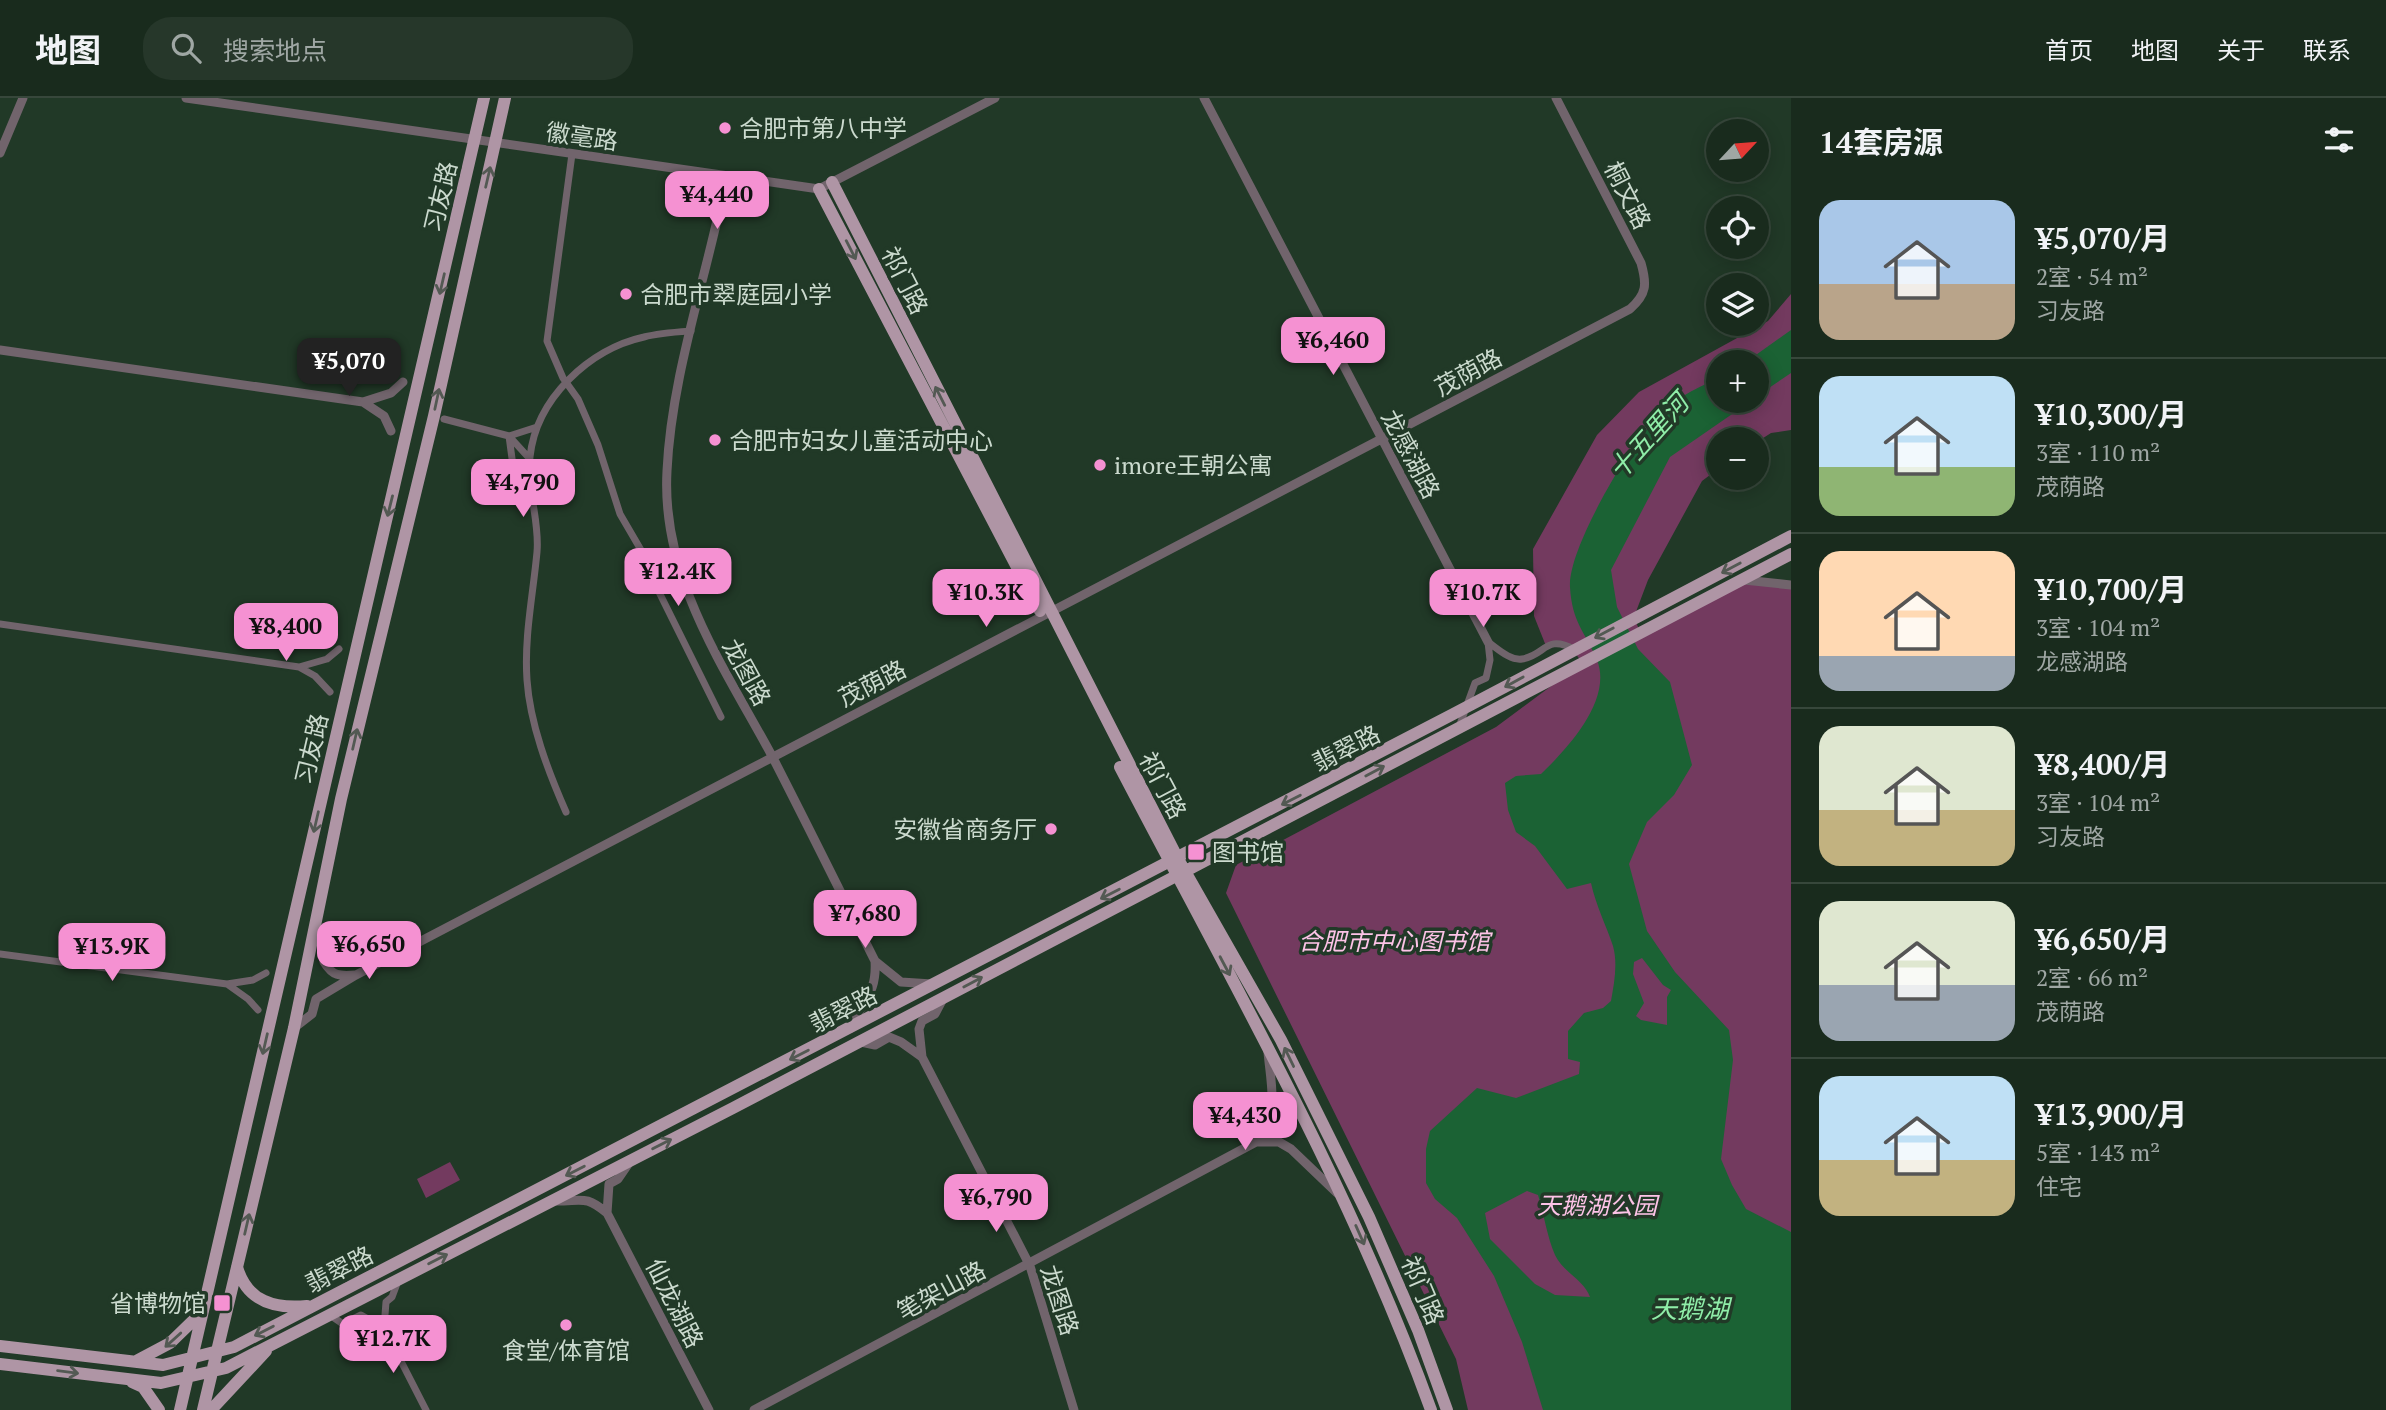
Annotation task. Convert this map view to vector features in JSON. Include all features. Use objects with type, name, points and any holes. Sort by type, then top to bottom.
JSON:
[{"type":"main road","name":"习友路","points":[[180,1410],[195,1357],[484,98]]},
{"type":"main road","name":"习友路","points":[[203,1410],[294,1028],[341,799],[434,416],[505,98]]},
{"type":"main road","name":"祁门路","points":[[832,182],[1046,615]]},
{"type":"main road","name":"祁门路","points":[[819,189],[1046,615],[1268,1047],[1343,1198],[1404,1336],[1431,1410]]},
{"type":"main road","name":"翡翠路","points":[[0,1364],[161,1383],[226,1368],[944,997],[1574,649],[1791,536]]},
{"type":"main road","name":"翡翠路","points":[[0,1346],[163,1365],[234,1347],[937,984],[1459,727],[1791,554]]},
{"type":"main road","name":"祁门路","points":[[1177,867],[1281,1041],[1364,1208],[1418,1330],[1447,1410]]},
{"type":"main road","points":[[237,1267],[246,1287],[262,1303],[282,1308],[315,1305]]},
{"type":"main road","points":[[133,1361],[158,1352],[206,1308]]},
{"type":"main road","points":[[211,1410],[275,1343]]},
{"type":"main road","points":[[122,1378],[143,1387],[159,1410]]},
{"type":"street","points":[[0,153],[23,98]]},
{"type":"street","name":"徽毫路","points":[[186,98],[819,189]]},
{"type":"street","points":[[819,189],[995,98]]},
{"type":"street","name":"龙感湖路","points":[[1204,98],[1488,642]]},
{"type":"street","name":"桐文路","points":[[1556,98],[1641,263],[1647,284],[1641,299],[1630,309]]},
{"type":"street","points":[[572,154],[560,258],[547,319],[547,341],[552,358],[568,382],[598,445],[620,514],[641,550],[650,574],[721,717]]},
{"type":"street","points":[[683,170],[709,194],[718,216],[735,195],[767,180]]},
{"type":"street","name":"龙图路","points":[[718,216],[679,383],[667,473],[670,525],[680,568],[698,623],[772,757],[875,961]]},
{"type":"street","name":"茂荫路","points":[[294,1028],[312,1014],[316,999],[356,975],[1630,309]]},
{"type":"street","points":[[566,812],[550,776],[527,681],[527,638],[537,551],[529,458],[537,426],[548,403],[600,354],[643,337],[691,331]]},
{"type":"street","points":[[0,350],[363,402],[384,416],[391,431]]},
{"type":"street","points":[[363,402],[390,393],[402,382]]},
{"type":"street","points":[[444,419],[509,436],[529,458]]},
{"type":"street","points":[[509,436],[537,426]]},
{"type":"street","points":[[509,436],[513,466],[532,484]]},
{"type":"street","points":[[1742,579],[1791,585]]},
{"type":"street","points":[[0,624],[299,667],[315,677],[330,692]]},
{"type":"street","points":[[1488,642],[1508,656],[1522,659],[1551,644],[1562,643],[1574,649]]},
{"type":"street","points":[[1459,727],[1475,683],[1486,678],[1490,660],[1488,642]]},
{"type":"street","points":[[299,667],[327,659],[339,649]]},
{"type":"street","points":[[317,926],[328,946],[324,962],[331,973],[339,976],[356,975]]},
{"type":"street","points":[[0,954],[227,984],[253,980],[266,973]]},
{"type":"street","points":[[875,961],[901,982],[937,984]]},
{"type":"street","points":[[851,1028],[857,1014],[870,998],[876,979],[875,961]]},
{"type":"street","points":[[227,984],[258,1010]]},
{"type":"street","points":[[922,1057],[919,1030],[922,1021],[935,1014],[944,997]]},
{"type":"street","points":[[859,1041],[874,1045],[890,1037],[922,1057]]},
{"type":"street","points":[[1256,1142],[1270,1124],[1272,1110],[1268,1047]]},
{"type":"street","name":"龙图路","points":[[922,1057],[1030,1266],[1074,1410]]},
{"type":"street","points":[[1256,1142],[1279,1142],[1291,1149],[1343,1198]]},
{"type":"street","name":"笔架山路","points":[[754,1410],[1030,1266],[1256,1142]]},
{"type":"street","points":[[607,1213],[606,1195],[610,1184],[618,1179],[631,1160]]},
{"type":"street","points":[[551,1201],[574,1201],[582,1197],[592,1200],[607,1213]]},
{"type":"street","name":"仙龙湖路","points":[[607,1213],[709,1410]]},
{"type":"street","points":[[399,1279],[392,1297],[386,1302],[384,1328],[426,1410]]},
{"type":"street","points":[[329,1315],[343,1324],[361,1315],[384,1328]]},
{"type":"green space","name":"天鹅湖公园","points":[[1791,294],[1791,430],[1769,434],[1769,427],[1706,427],[1706,478],[1648,580],[1634,617],[1640,632],[1742,580],[1791,585],[1791,1410],[1468,1410],[1456,1359],[1226,893],[1236,865],[1496,727],[1582,663],[1567,647],[1546,646],[1534,616],[1533,549],[1597,435],[1639,392],[1706,355],[1706,413],[1769,413],[1769,350],[1715,350],[1741,336],[1769,336],[1769,320]]},
{"type":"green space","points":[[450,1162],[460,1180],[426,1198],[417,1179]]},
{"type":"water","points":[[1791,330],[1791,373],[1769,388],[1769,350],[1763,350]]},
{"type":"water","name":"天鹅湖","points":[[1706,384],[1706,413],[1734,413],[1713,427],[1706,427],[1706,432],[1670,457],[1611,570],[1617,607],[1638,649],[1670,682],[1692,765],[1674,795],[1647,822],[1629,864],[1647,931],[1675,972],[1729,1030],[1733,1060],[1721,1159],[1732,1185],[1746,1209],[1791,1232],[1791,1410],[1543,1410],[1522,1342],[1494,1276],[1457,1218],[1435,1199],[1426,1183],[1426,1149],[1430,1131],[1477,1088],[1516,1098],[1579,1074],[1580,1062],[1568,1059],[1568,1031],[1584,1013],[1603,1008],[1611,1001],[1615,974],[1614,953],[1591,883],[1567,889],[1535,846],[1516,832],[1508,810],[1505,783],[1516,776],[1541,774],[1585,723],[1593,707],[1599,691],[1597,660],[1576,618],[1571,599],[1570,587],[1577,553],[1596,510],[1639,439],[1662,414],[1691,391]],"holes":[[[1642,958],[1663,985],[1671,990],[1667,997],[1667,1025],[1641,1020],[1636,1016],[1644,1003],[1633,974],[1634,962]],[[1527,1191],[1538,1195],[1555,1255],[1590,1297],[1555,1295],[1535,1284],[1490,1239],[1485,1213]]]},
{"type":"place","name":"合肥市第八中学","points":[[725,128]]},
{"type":"place","name":"合肥市翠庭园小学","points":[[626,294]]},
{"type":"place","name":"合肥市妇女儿童活动中心","points":[[715,440]]},
{"type":"place","name":"imore王朝公寓","points":[[1100,465]]},
{"type":"place","name":"安徽省商务厅","points":[[1051,829]]},
{"type":"place","name":"图书馆","points":[[1196,852]]},
{"type":"place","name":"省博物馆","points":[[222,1303]]},
{"type":"place","name":"食堂/体育馆","points":[[566,1325]]},
{"type":"water label","name":"十五里河","points":[[1648,436]]},
{"type":"park label","name":"合肥市中心图书馆","points":[[1394,941]]}]
